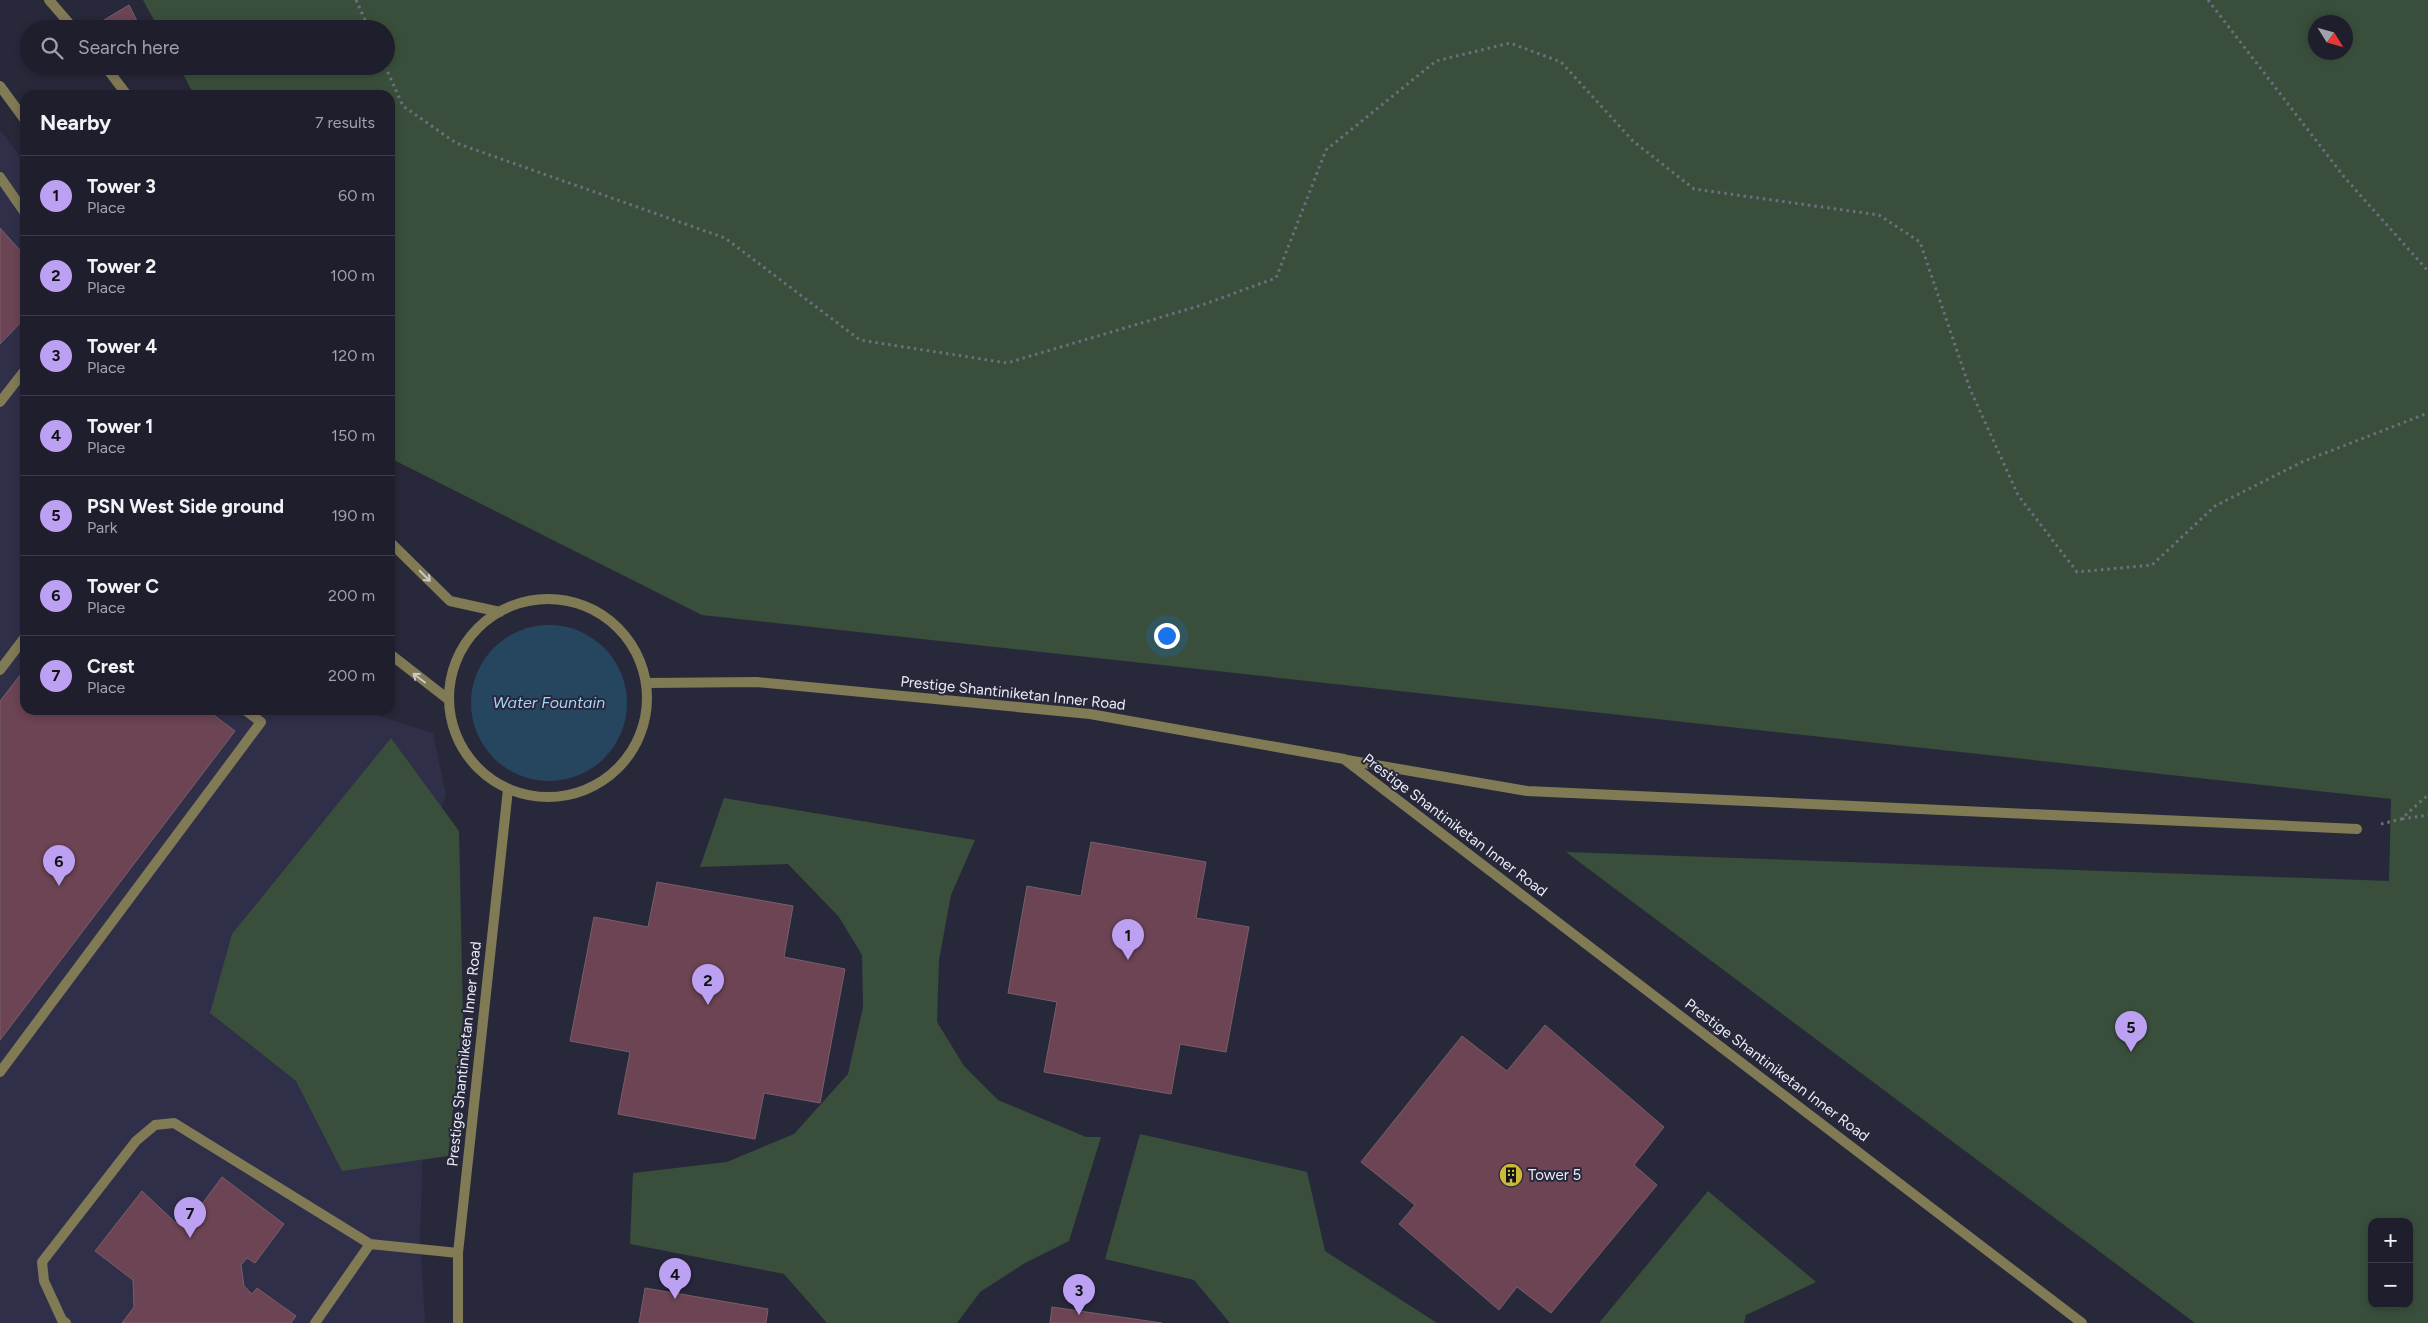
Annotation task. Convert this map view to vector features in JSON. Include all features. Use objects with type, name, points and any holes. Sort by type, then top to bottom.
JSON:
[{"type":"street","points":[[49,0],[66,20]]},
{"type":"street","points":[[112,75],[123,90]]},
{"type":"street","points":[[0,86],[20,113]]},
{"type":"street","points":[[0,177],[20,206]]},
{"type":"street","points":[[0,402],[20,376]]},
{"type":"street","points":[[395,547],[450,601],[500,612]]},
{"type":"street","points":[[552,599],[580,604],[604,616],[625,634],[639,657],[647,684],[647,714],[640,736],[619,768],[596,786],[567,797],[537,798],[508,789],[484,774],[465,754],[453,728],[449,700],[452,674],[462,649],[478,628],[500,612],[525,602],[552,599]]},
{"type":"street","points":[[0,670],[20,644]]},
{"type":"street","points":[[395,658],[449,700]]},
{"type":"street","name":"Prestige Shantiniketan Inner Road","points":[[647,684],[757,682],[1090,714],[1344,760],[2082,1323]]},
{"type":"street","points":[[0,1072],[261,722],[252,715]]},
{"type":"street","points":[[1344,760],[1527,791],[2357,829]]},
{"type":"street","name":"Prestige Shantiniketan Inner Road","points":[[458,1323],[458,1253],[508,789]]},
{"type":"street","points":[[66,1323],[62,1320],[44,1282],[42,1262],[136,1141],[156,1125],[174,1124],[370,1244],[458,1253]]},
{"type":"street","points":[[315,1323],[370,1244]]},
{"type":"path","points":[[356,0],[365,20]]},
{"type":"path","points":[[2208,0],[2345,178],[2428,270]]},
{"type":"path","points":[[389,75],[403,106],[456,143],[725,238],[860,340],[1008,363],[1202,306],[1276,278],[1326,150],[1436,61],[1510,43],[1561,62],[1633,141],[1694,189],[1879,215],[1920,242],[1970,389],[2018,495],[2077,572],[2152,565],[2215,506],[2302,462],[2428,413]]},
{"type":"path","points":[[2401,819],[2428,795]]},
{"type":"path","points":[[2357,829],[2428,815]]},
{"type":"shaded area","points":[[0,130],[20,156],[20,715],[376,715],[433,733],[446,795],[433,830],[420,1236],[425,1323],[0,1323]]},
{"type":"green space","points":[[143,0],[2428,0],[2428,1323],[2195,1323],[1566,852],[2389,881],[2391,799],[702,615],[395,461],[395,90],[191,90],[184,75],[395,75],[395,20],[154,20]]},
{"type":"green space","points":[[391,738],[459,831],[463,1018],[448,1156],[342,1171],[296,1081],[210,1013],[232,934]]},
{"type":"green space","points":[[724,798],[975,840],[951,895],[939,960],[937,1022],[964,1066],[998,1100],[1086,1137],[1101,1137],[1069,1241],[1025,1263],[980,1292],[957,1323],[827,1323],[784,1274],[630,1244],[633,1173],[727,1162],[794,1134],[848,1074],[863,1007],[862,955],[839,917],[788,864],[700,867]]},
{"type":"green space","points":[[1140,1134],[1307,1172],[1325,1251],[1437,1323],[1230,1323],[1194,1280],[1105,1259]]},
{"type":"green space","points":[[1708,1191],[1816,1282],[1746,1315],[1744,1323],[1599,1323]]},
{"type":"water","name":"Water Fountain","points":[[549,625],[579,631],[592,638],[604,648],[614,660],[621,673],[627,703],[621,733],[614,746],[604,758],[592,768],[579,775],[549,781],[519,775],[506,768],[494,758],[484,746],[477,733],[471,703],[477,673],[484,660],[494,648],[506,638],[519,631]]},
{"type":"building","points":[[129,5],[136,20],[104,20]]},
{"type":"building","points":[[0,228],[20,250],[20,323],[0,344]]},
{"type":"building","points":[[20,675],[20,715],[214,715],[235,731],[0,1040],[0,701]]},
{"type":"building","points":[[1091,842],[1206,862],[1196,918],[1249,927],[1226,1052],[1180,1044],[1171,1094],[1044,1072],[1057,1002],[1008,993],[1027,886],[1081,896]]},
{"type":"building","points":[[657,882],[793,906],[784,957],[845,969],[820,1103],[764,1093],[755,1139],[618,1114],[630,1052],[570,1041],[594,917],[648,927]]},
{"type":"building","name":"Tower 5","points":[[1545,1025],[1664,1127],[1634,1165],[1657,1185],[1551,1313],[1517,1287],[1499,1310],[1399,1224],[1415,1205],[1361,1162],[1462,1036],[1507,1071]]},
{"type":"building","points":[[222,1177],[284,1224],[255,1263],[247,1258],[241,1265],[244,1286],[252,1294],[257,1288],[296,1316],[291,1323],[122,1323],[134,1307],[133,1280],[95,1251],[142,1191],[176,1223],[192,1222],[194,1215]]},
{"type":"building","points":[[645,1288],[768,1309],[766,1323],[639,1323]]},
{"type":"building","points":[[1052,1307],[1162,1323],[1050,1323]]},
{"type":"place","name":"Tower C","points":[[59,886]]},
{"type":"place","name":"Tower 3","points":[[1128,960]]},
{"type":"place","name":"Tower 2","points":[[708,1005]]},
{"type":"place","name":"PSN West Side ground","points":[[2131,1052]]},
{"type":"place","name":"Tower 5","points":[[1511,1175]]},
{"type":"place","name":"Crest","points":[[190,1238]]},
{"type":"place","name":"Tower 1","points":[[675,1299]]},
{"type":"place","name":"Tower 4","points":[[1079,1315]]}]
